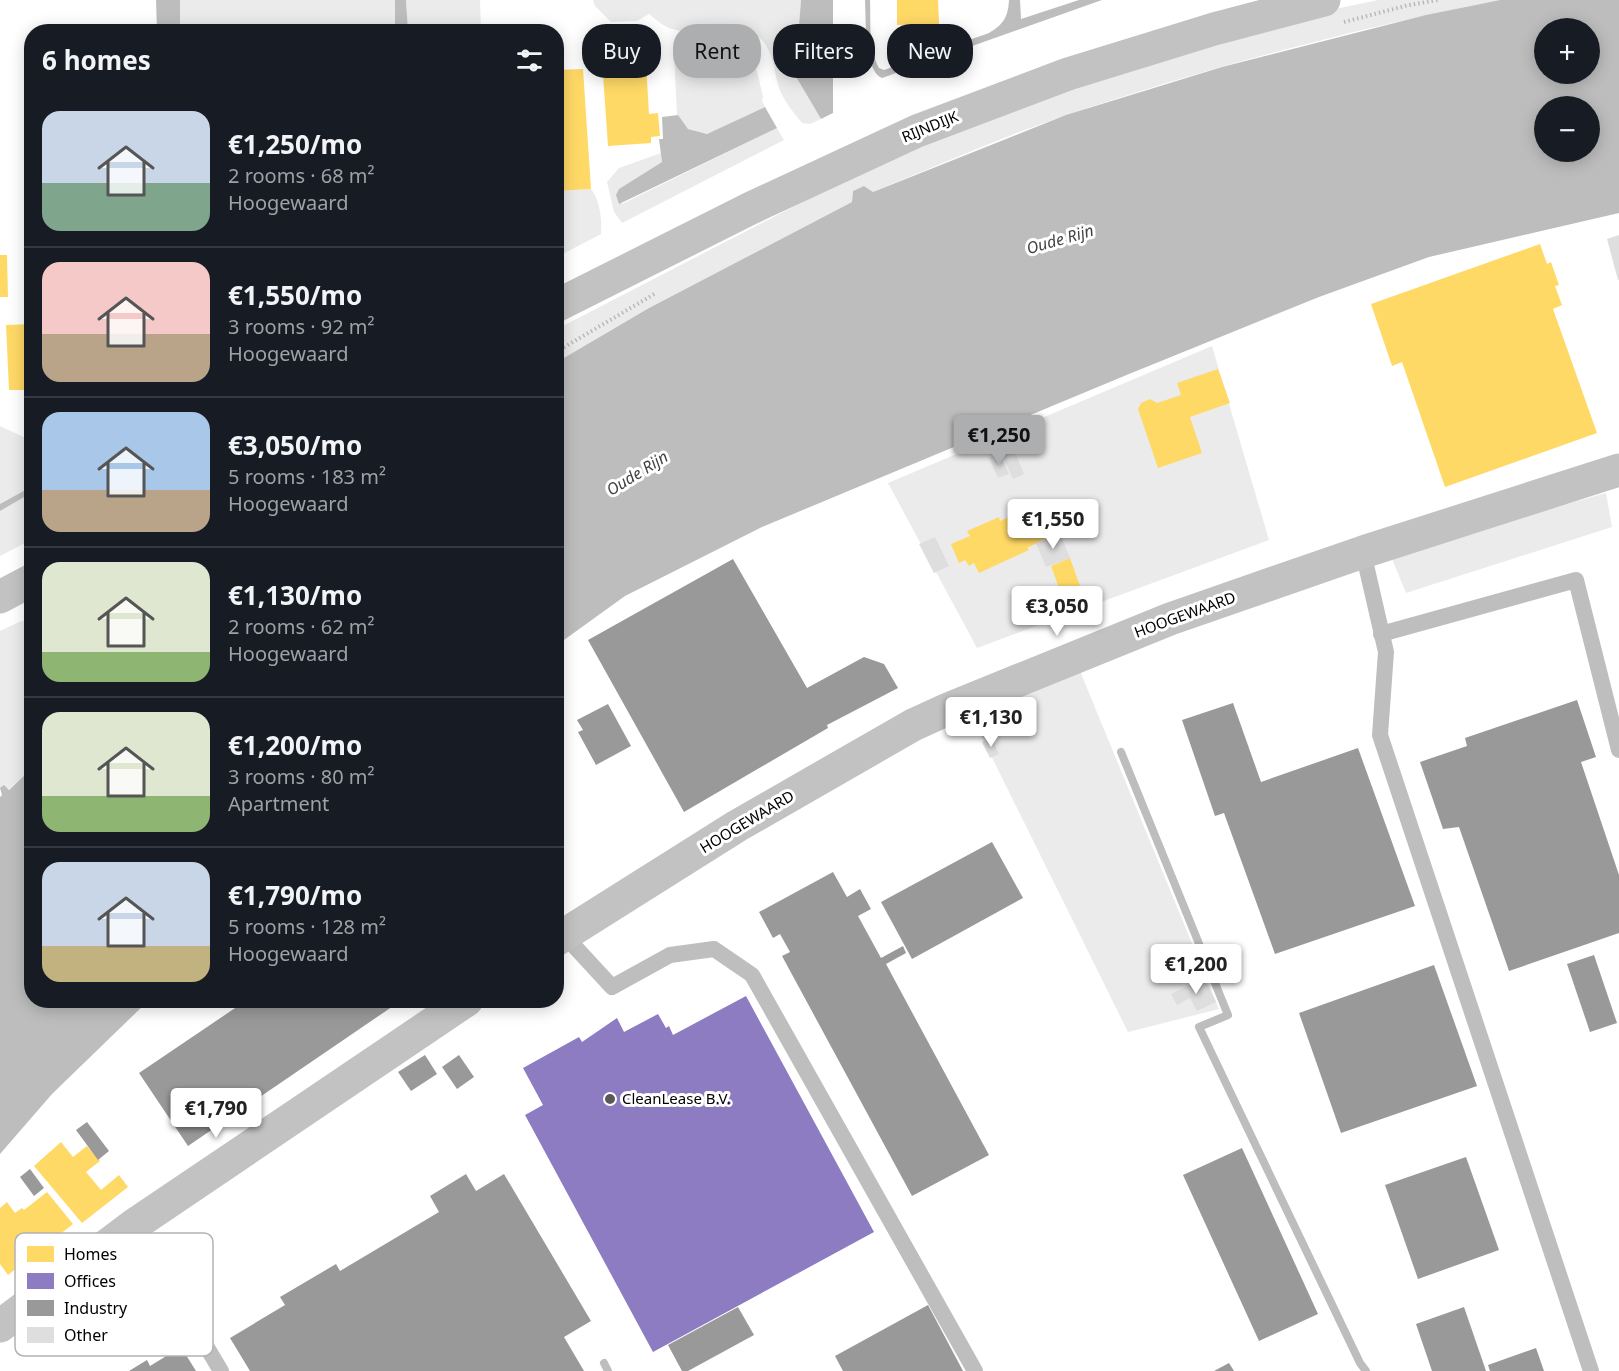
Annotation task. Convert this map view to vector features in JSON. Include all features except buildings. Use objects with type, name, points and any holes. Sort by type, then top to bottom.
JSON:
[{"type":"street","name":"RIJNDIJK","points":[[564,302],[751,208],[917,131],[1068,74],[1214,29],[1332,12]]},
{"type":"street","name":"HOOGEWAARD","points":[[564,934],[737,826],[913,725],[1170,620],[1363,552],[1587,478],[1619,470]]},
{"type":"street","points":[[0,597],[24,584]]},
{"type":"street","points":[[123,1233],[454,1008]]},
{"type":"street","points":[[0,1326],[15,1315]]},
{"type":"lane","points":[[1363,552],[1386,652],[1380,735],[1591,1371]]},
{"type":"lane","points":[[1381,634],[1576,580],[1619,750]]},
{"type":"lane","points":[[564,941],[612,987],[670,955],[714,949],[753,975],[975,1371]]},
{"type":"lane","points":[[134,1225],[139,1233]]},
{"type":"lane","points":[[212,1356],[221,1371]]},
{"type":"path","points":[[1332,12],[1438,0]]},
{"type":"path","points":[[564,347],[658,292]]},
{"type":"shaded area","points":[[180,0],[395,0],[395,24],[180,24]]},
{"type":"shaded area","points":[[406,0],[480,0],[481,24],[408,24]]},
{"type":"shaded area","points":[[593,0],[801,0],[799,24],[773,24],[773,63],[766,45],[761,39],[761,24],[673,24],[673,29],[649,14],[637,21],[611,22],[595,6]]},
{"type":"shaded area","points":[[1378,0],[1500,0],[1336,36],[1227,65],[1120,97],[1042,124],[873,192],[864,186],[853,191],[852,202],[649,308],[564,358],[564,325],[816,195],[946,136],[1094,81],[1316,13]]},
{"type":"shaded area","points":[[675,78],[759,78],[765,107],[707,134],[688,129],[677,115]]},
{"type":"shaded area","points":[[777,78],[797,78],[821,119],[810,124],[802,123],[786,102]]},
{"type":"shaded area","points":[[777,128],[784,140],[622,223],[614,212],[607,182],[619,168],[661,153],[662,162],[619,189],[622,204]]},
{"type":"shaded area","points":[[591,189],[600,210],[601,234],[564,253],[564,191]]},
{"type":"shaded area","points":[[1212,346],[1269,540],[977,648],[888,483]]},
{"type":"shaded area","points":[[0,426],[24,437],[24,544],[0,556]]},
{"type":"shaded area","points":[[1606,493],[1612,527],[1406,593],[1390,554]]},
{"type":"shaded area","points":[[24,621],[24,775],[8,790],[0,788],[0,631]]},
{"type":"shaded area","points":[[1080,671],[1219,1009],[1128,1032],[969,711]]},
{"type":"water","points":[[156,0],[180,0],[180,24],[157,24]]},
{"type":"water","points":[[395,0],[406,0],[408,24],[395,24]]},
{"type":"water","points":[[801,0],[833,0],[833,24],[799,24]]},
{"type":"water","points":[[865,0],[870,0],[871,24],[866,24]]},
{"type":"water","points":[[1009,0],[1020,0],[1021,19],[1079,0],[1102,0],[973,46],[973,39],[989,33],[1004,20]]},
{"type":"water","name":"Oude Rijn","points":[[1500,0],[1619,0],[1619,213],[1429,257],[1319,297],[762,527],[625,596],[564,640],[564,358],[649,308],[852,202],[853,191],[864,186],[873,192],[1066,115],[1222,67],[1426,15]]},
{"type":"water","points":[[875,60],[879,68],[887,69],[887,76],[882,78],[876,73]]},
{"type":"water","points":[[797,78],[833,78],[833,113],[821,119]]},
{"type":"water","points":[[765,107],[777,128],[619,204],[616,195],[619,189],[662,162],[659,139],[663,139],[662,117],[678,115],[688,129],[707,134]]},
{"type":"water","points":[[24,491],[24,497],[0,511],[0,504]]},
{"type":"water","points":[[24,776],[24,1008],[141,1008],[52,1094],[0,1154],[0,797],[2,795],[0,788],[4,785],[9,790]]},
{"type":"waterway","points":[[1121,752],[1228,1015],[1199,1027],[1360,1363],[1366,1371]]},
{"type":"waterway","points":[[604,1363],[608,1371]]},
{"type":"place","name":"CleanLease B.V.","points":[[610,1099]]}]
